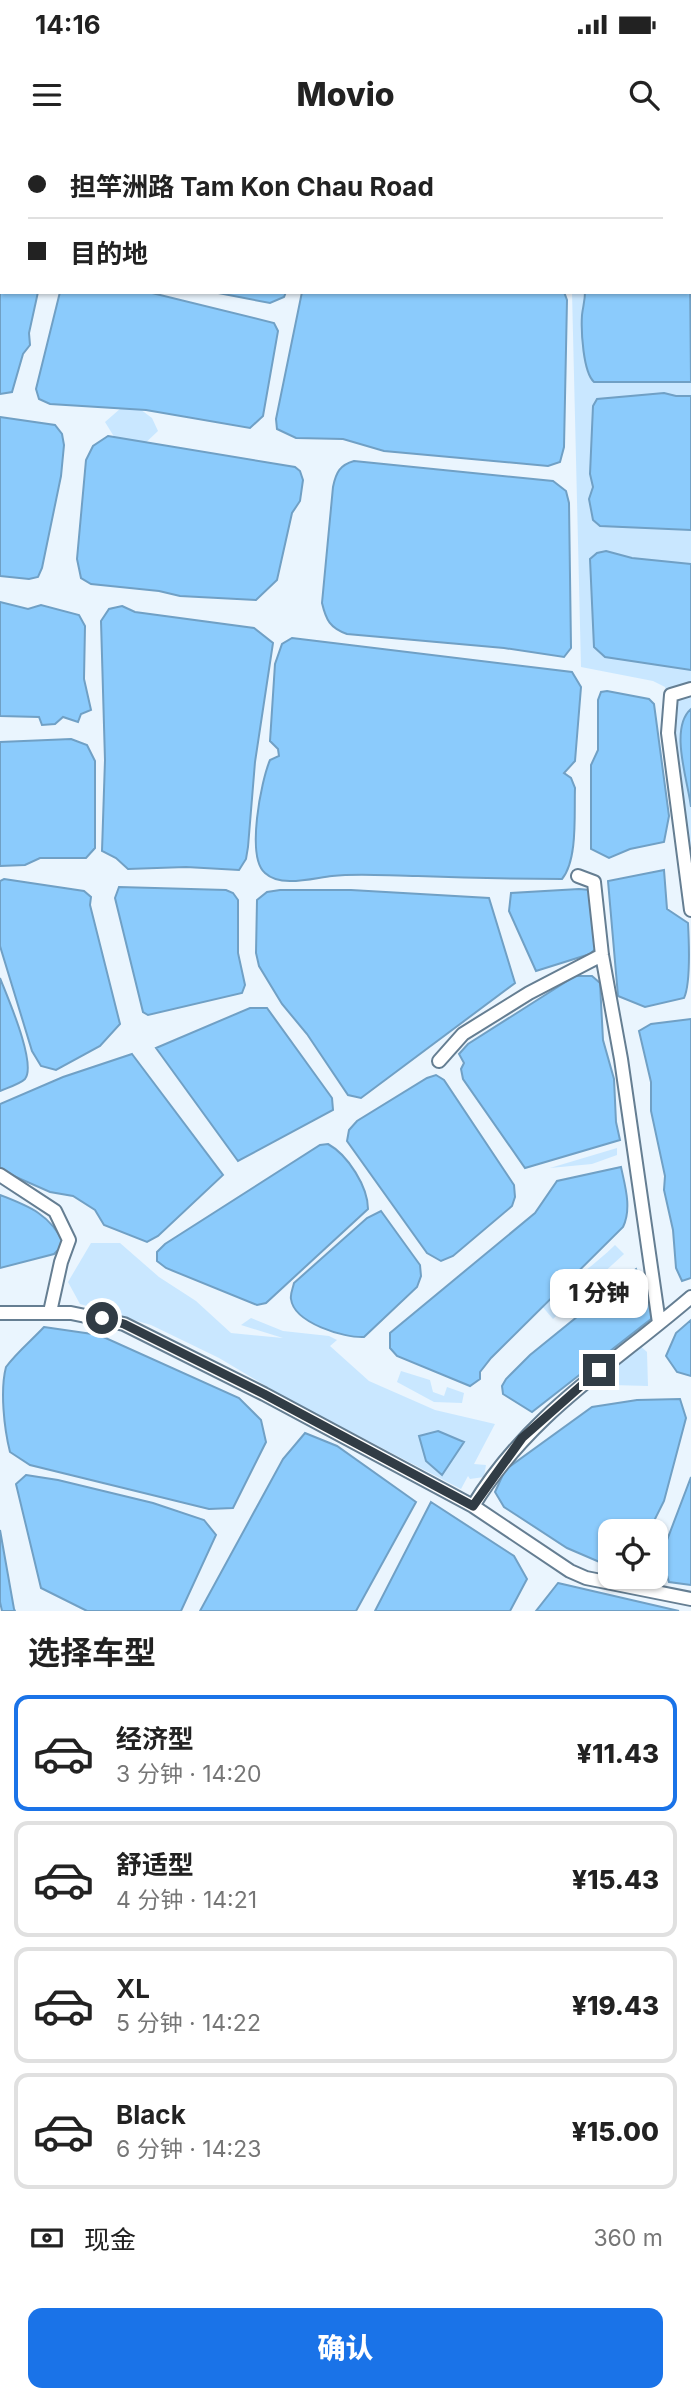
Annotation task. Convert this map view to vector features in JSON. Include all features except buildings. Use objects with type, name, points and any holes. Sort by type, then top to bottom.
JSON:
[{"type":"street","points":[[691,689],[671,695],[668,733],[691,910]]},
{"type":"street","points":[[578,876],[594,882],[602,955],[619,1047],[659,1323]]},
{"type":"street","points":[[439,1061],[463,1034],[529,993],[602,955]]},
{"type":"street","points":[[0,1175],[55,1211],[69,1240],[61,1262],[50,1312]]},
{"type":"street","points":[[473,1506],[522,1438],[579,1386],[691,1297]]},
{"type":"street","points":[[0,1313],[71,1313],[124,1324],[276,1400],[473,1506],[570,1571],[586,1578],[691,1599]]},
{"type":"shaded area","points":[[572,294],[691,294],[691,867],[665,687],[653,681],[581,667]]},
{"type":"shaded area","points":[[129,401],[152,418],[158,431],[141,447],[121,448],[105,422]]},
{"type":"shaded area","points":[[617,1148],[617,1155],[592,1164],[550,1168]]},
{"type":"shaded area","points":[[91,1243],[120,1243],[159,1277],[196,1301],[231,1333],[283,1338],[241,1325],[251,1318],[283,1331],[329,1336],[337,1340],[330,1346],[369,1381],[435,1410],[495,1424],[474,1464],[486,1465],[484,1477],[470,1479],[468,1476],[461,1489],[305,1408],[301,1410],[288,1403],[288,1399],[219,1358],[151,1325],[80,1304],[68,1282]]},
{"type":"shaded area","points":[[615,1245],[624,1254],[553,1319],[541,1305]]},
{"type":"shaded area","points":[[638,1344],[647,1352],[648,1386],[612,1385],[597,1379]]},
{"type":"shaded area","points":[[401,1371],[430,1380],[433,1392],[444,1396],[447,1387],[464,1393],[462,1403],[434,1402],[397,1382]]},
{"type":"water","points":[[0,294],[38,294],[29,333],[30,345],[23,354],[12,392],[0,394]]},
{"type":"water","points":[[60,294],[156,294],[274,323],[278,331],[263,416],[250,428],[146,410],[50,404],[39,399],[36,389]]},
{"type":"water","points":[[223,294],[285,294],[270,303]]},
{"type":"water","points":[[302,294],[565,294],[567,300],[564,447],[560,462],[548,466],[384,451],[343,439],[296,438],[277,429],[276,419]]},
{"type":"water","points":[[585,294],[690,294],[691,382],[594,382],[585,361],[582,315]]},
{"type":"water","points":[[664,393],[691,396],[691,530],[600,526],[593,520],[589,499],[593,487],[590,474],[593,406],[597,399]]},
{"type":"water","points":[[0,417],[55,425],[62,434],[64,445],[61,476],[42,568],[38,577],[29,579],[0,576]]},
{"type":"water","points":[[108,436],[295,467],[300,471],[303,480],[300,501],[292,513],[277,580],[256,600],[180,596],[159,591],[91,584],[81,578],[77,559],[86,460],[93,446]]},
{"type":"water","points":[[354,461],[553,481],[566,491],[569,503],[571,648],[564,657],[504,648],[347,634],[333,626],[327,619],[322,603],[333,487],[339,470]]},
{"type":"water","points":[[606,551],[632,558],[691,564],[691,670],[605,657],[594,647],[590,559],[597,553]]},
{"type":"water","points":[[0,602],[28,609],[41,605],[79,615],[85,626],[84,679],[91,710],[81,714],[78,722],[63,717],[55,724],[42,725],[39,717],[0,716]]},
{"type":"water","points":[[122,606],[135,612],[254,628],[273,643],[255,762],[248,847],[246,859],[239,870],[186,867],[128,869],[116,858],[102,851],[105,760],[101,621],[109,609]]},
{"type":"water","points":[[292,638],[572,672],[581,687],[575,761],[564,773],[571,778],[575,788],[574,836],[571,860],[562,879],[354,875],[288,881],[272,878],[265,873],[256,852],[257,818],[270,760],[279,756],[278,749],[270,741],[275,664],[282,644]]},
{"type":"water","points":[[601,692],[649,699],[654,704],[669,816],[664,842],[630,849],[609,858],[591,849],[591,765],[598,750],[598,700]]},
{"type":"water","points":[[691,709],[691,807],[682,755],[681,729]]},
{"type":"water","points":[[71,739],[87,745],[95,761],[95,848],[86,858],[40,858],[25,865],[0,866],[0,742]]},
{"type":"water","points":[[664,870],[667,909],[688,923],[688,983],[684,998],[645,1007],[618,996],[608,881]]},
{"type":"water","points":[[4,879],[84,891],[91,897],[90,905],[120,1024],[100,1046],[56,1070],[41,1066],[32,1051],[0,946],[0,881]]},
{"type":"water","points":[[119,887],[226,890],[233,893],[238,900],[238,953],[245,985],[242,993],[148,1015],[143,1012],[115,898]]},
{"type":"water","points":[[351,890],[489,898],[515,983],[361,1098],[348,1095],[307,1034],[282,1004],[259,966],[256,953],[257,900],[267,892]]},
{"type":"water","points":[[590,890],[601,944],[590,954],[536,971],[509,911],[511,893]]},
{"type":"water","points":[[575,976],[592,976],[600,983],[603,1040],[614,1079],[616,1122],[620,1140],[525,1168],[463,1079],[461,1069],[464,1063],[459,1054],[468,1044]]},
{"type":"water","points":[[0,978],[20,1030],[28,1071],[23,1081],[0,1091]]},
{"type":"water","points":[[250,1008],[267,1008],[332,1098],[333,1110],[238,1161],[156,1048]]},
{"type":"water","points":[[691,1019],[691,1278],[682,1281],[676,1268],[673,1230],[664,1190],[665,1176],[651,1111],[651,1082],[639,1031],[651,1024]]},
{"type":"water","points":[[132,1054],[223,1175],[158,1236],[147,1242],[104,1225],[95,1210],[73,1196],[50,1192],[0,1170],[0,1104],[63,1077]]},
{"type":"water","points":[[436,1075],[444,1080],[514,1185],[515,1197],[512,1206],[453,1256],[441,1261],[427,1253],[347,1141],[349,1130],[357,1121]]},
{"type":"water","points":[[328,1144],[343,1156],[356,1172],[365,1191],[368,1209],[266,1303],[257,1305],[166,1268],[157,1261],[157,1252],[165,1244],[320,1145]]},
{"type":"water","points":[[621,1167],[627,1205],[623,1227],[491,1358],[480,1372],[480,1379],[470,1386],[397,1356],[390,1348],[390,1333],[535,1213],[557,1181]]},
{"type":"water","points":[[0,1195],[20,1203],[46,1219],[64,1244],[54,1254],[0,1268]]},
{"type":"water","points":[[381,1211],[420,1265],[421,1276],[417,1287],[364,1337],[333,1332],[310,1322],[294,1308],[291,1297],[294,1283],[367,1218]]},
{"type":"water","points":[[636,1269],[653,1310],[651,1319],[532,1412],[503,1394],[502,1386],[506,1379],[530,1355]]},
{"type":"water","points":[[691,1320],[691,1376],[677,1372],[666,1356],[676,1333]]},
{"type":"water","points":[[44,1327],[99,1335],[239,1398],[261,1420],[266,1442],[233,1508],[209,1509],[30,1465],[10,1452],[4,1409],[6,1367]]},
{"type":"water","points":[[680,1399],[686,1418],[664,1501],[655,1519],[598,1519],[598,1561],[567,1548],[504,1507],[495,1492],[505,1470],[592,1407],[637,1400]]},
{"type":"water","points":[[438,1431],[464,1442],[442,1475],[426,1461],[419,1436]]},
{"type":"water","points":[[305,1433],[337,1446],[416,1502],[356,1611],[200,1611],[283,1459]]},
{"type":"water","points":[[26,1475],[153,1503],[204,1520],[216,1535],[181,1611],[87,1611],[41,1588],[16,1484]]},
{"type":"water","points":[[691,1477],[691,1585],[669,1582],[668,1538]]},
{"type":"water","points":[[431,1502],[514,1556],[527,1579],[510,1611],[375,1611]]},
{"type":"water","points":[[0,1530],[15,1611],[2,1611],[0,1602]]},
{"type":"water","points":[[558,1583],[679,1611],[536,1611]]},
{"type":"route","points":[[102,1318],[124,1324],[264,1394],[473,1506],[522,1438],[599,1370]]}]
